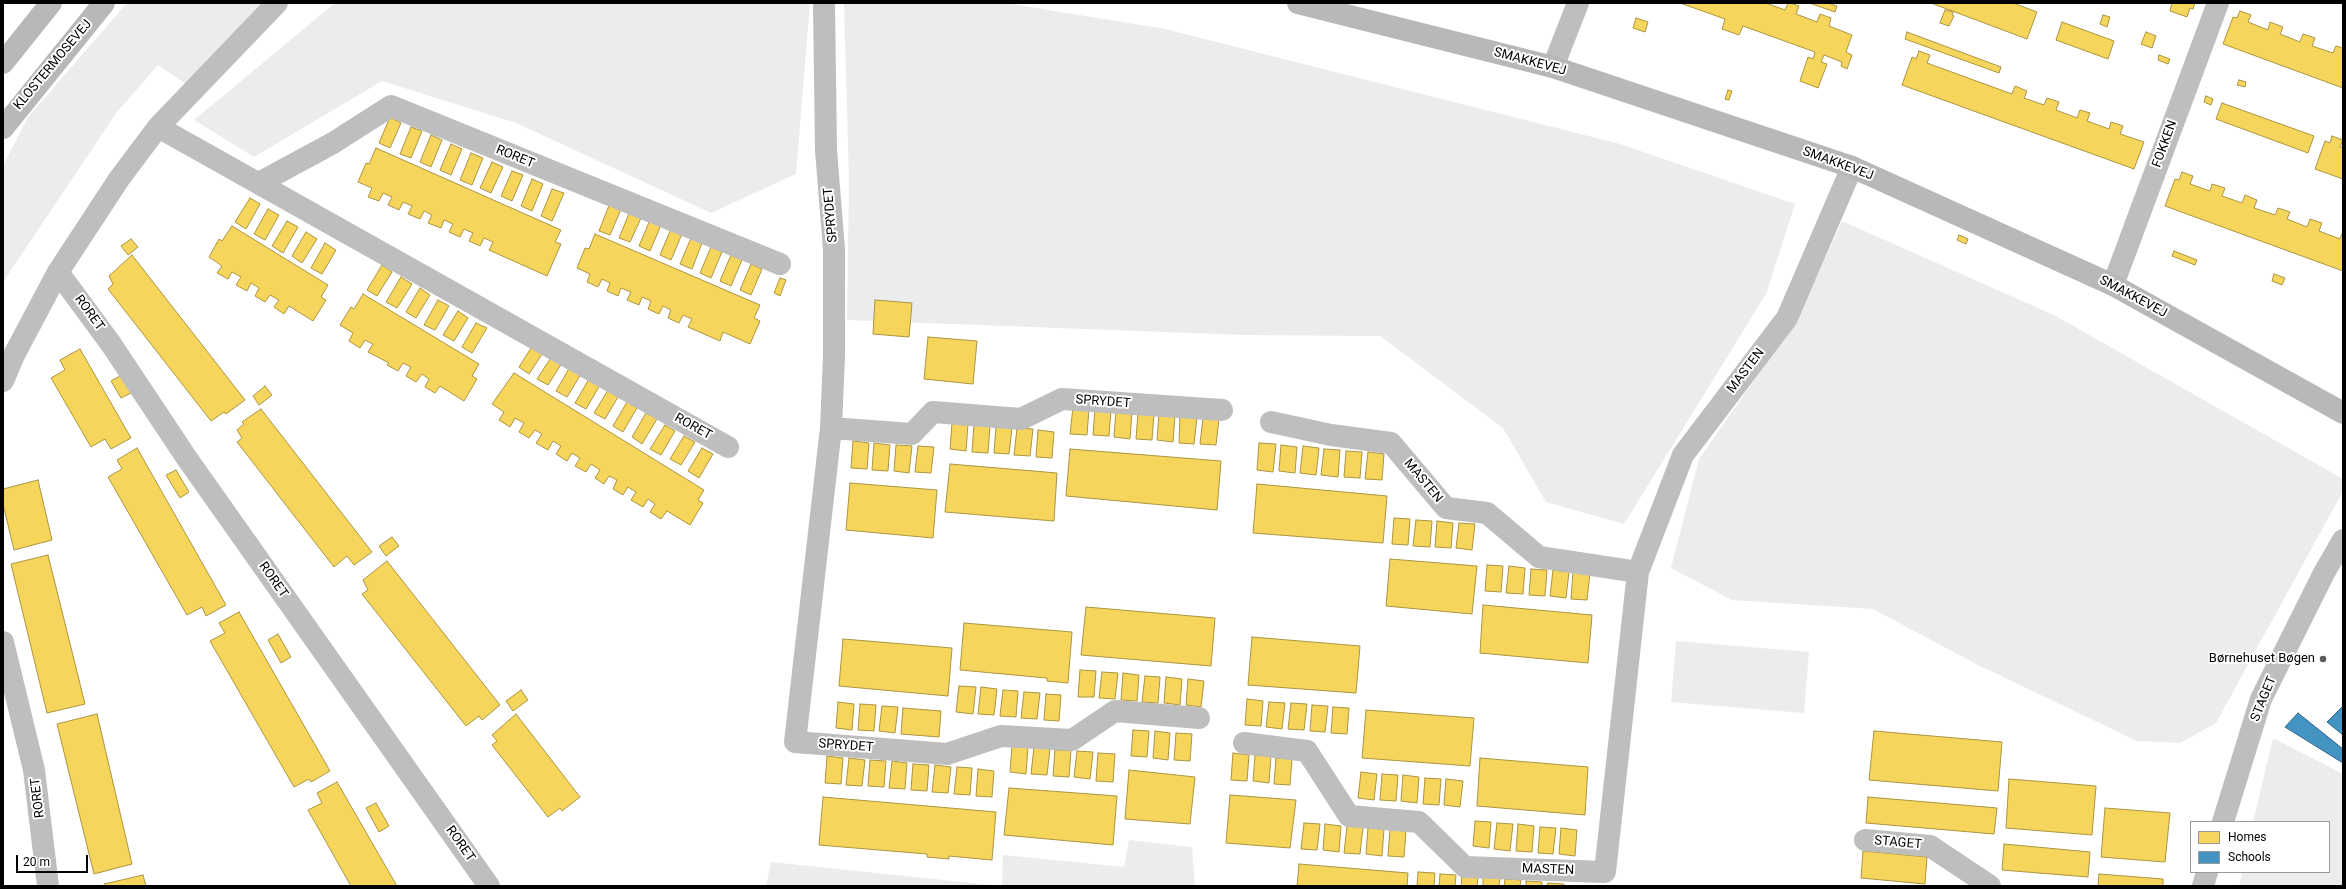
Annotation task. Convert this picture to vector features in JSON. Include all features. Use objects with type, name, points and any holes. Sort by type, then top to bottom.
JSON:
[{"type":"street","points":[[3,64],[51,3]]},
{"type":"street","name":"KLOSTERMOSEVEJ","points":[[5,122],[104,3]]},
{"type":"street","points":[[3,381],[14,354],[58,272],[119,179],[158,127],[278,3]]},
{"type":"street","name":"SPRYDET","points":[[824,3],[826,150],[834,250],[834,356],[831,428],[795,742],[946,754],[1002,736],[1072,740],[1114,711],[1199,718]]},
{"type":"street","name":"SMAKKEVEJ","points":[[1298,3],[1553,67],[1852,167],[2113,285],[2343,413]]},
{"type":"street","points":[[1553,67],[1578,3]]},
{"type":"street","name":"FOKKEN","points":[[2113,285],[2218,3]]},
{"type":"street","name":"RORET","points":[[259,183],[333,143],[391,106],[780,264]]},
{"type":"street","name":"RORET","points":[[158,127],[728,447]]},
{"type":"street","name":"MASTEN","points":[[1244,743],[1307,751],[1349,816],[1419,822],[1465,866],[1605,872],[1638,572],[1683,455],[1787,318],[1852,167]]},
{"type":"street","name":"RORET","points":[[58,272],[107,338],[186,457],[489,886]]},
{"type":"street","name":"SPRYDET","points":[[831,428],[912,434],[933,412],[1021,419],[1062,399],[1222,410]]},
{"type":"street","name":"MASTEN","points":[[1271,422],[1331,435],[1391,443],[1446,508],[1487,513],[1539,556],[1638,572]]},
{"type":"street","name":"STAGET","points":[[2223,821],[2261,699],[2324,573],[2343,540]]},
{"type":"street","name":"RORET","points":[[3,642],[34,770],[48,886]]},
{"type":"street","name":"STAGET","points":[[1865,840],[1930,846],[1990,886]]},
{"type":"street","points":[[2203,886],[2207,873]]},
{"type":"shaded area","points":[[127,3],[270,3],[189,86],[158,65],[117,112],[3,282],[3,166],[28,117]]},
{"type":"shaded area","points":[[335,3],[810,3],[796,174],[711,213],[516,123],[382,81],[254,157],[194,120]]},
{"type":"shaded area","points":[[844,3],[1006,3],[1165,29],[1620,144],[1795,204],[1766,294],[1624,524],[1546,502],[1503,428],[1380,336],[1243,335],[847,320],[849,180]]},
{"type":"shaded area","points":[[1842,221],[2054,315],[2343,479],[2343,491],[2216,723],[2180,743],[2137,741],[1978,665],[1873,609],[1732,600],[1671,568],[1699,459],[1799,316]]},
{"type":"shaded area","points":[[1676,641],[1809,652],[1804,713],[1671,702]]},
{"type":"shaded area","points":[[2273,738],[2343,774],[2343,886],[2239,886],[2242,873],[2330,873],[2330,821],[2253,821]]},
{"type":"shaded area","points":[[1129,840],[1192,847],[1195,886],[1002,886],[1003,855],[1124,867]]},
{"type":"shaded area","points":[[771,862],[1001,886],[766,886]]},
{"type":"building: Homes","points":[[1680,3],[1766,3],[1785,10],[1788,3],[1790,3],[1799,6],[1796,14],[1817,22],[1820,14],[1831,18],[1829,26],[1852,35],[1846,52],[1852,55],[1847,69],[1841,66],[1842,62],[1824,55],[1821,62],[1827,64],[1818,88],[1800,81],[1808,57],[1813,59],[1815,52],[1743,26],[1739,35],[1722,29],[1725,19]]},
{"type":"building: Homes","points":[[1809,3],[1828,3],[1837,6],[1835,12]]},
{"type":"building: Homes","points":[[1931,3],[2013,3],[2037,12],[2027,39]]},
{"type":"building: Homes","points":[[2172,3],[2195,3],[2193,9],[2190,8],[2187,17],[2170,11]]},
{"type":"building: Homes","points":[[1945,10],[1953,12],[1952,15],[1954,16],[1949,26],[1940,23]]},
{"type":"building: Homes","points":[[2240,11],[2251,15],[2248,22],[2268,30],[2270,22],[2283,27],[2280,34],[2300,42],[2303,34],[2315,38],[2312,46],[2333,53],[2336,46],[2343,48],[2343,88],[2223,44],[2233,17],[2237,18]]},
{"type":"building: Homes","points":[[2103,15],[2110,17],[2107,27],[2100,24]]},
{"type":"building: Homes","points":[[1636,18],[1648,22],[1645,32],[1633,28]]},
{"type":"building: Homes","points":[[2062,22],[2114,41],[2108,59],[2056,40]]},
{"type":"building: Homes","points":[[1907,32],[2001,67],[1999,73],[1905,39]]},
{"type":"building: Homes","points":[[2146,32],[2156,36],[2152,48],[2141,44]]},
{"type":"building: Homes","points":[[1919,51],[1930,55],[1927,63],[2012,94],[2015,86],[2027,91],[2024,98],[2044,105],[2047,98],[2059,102],[2056,110],[2077,118],[2080,110],[2090,113],[2087,121],[2109,129],[2111,122],[2123,126],[2120,134],[2144,142],[2134,169],[1902,85],[1912,57],[1916,59]]},
{"type":"building: Homes","points":[[2159,55],[2170,59],[2168,64],[2158,60]]},
{"type":"building: Homes","points":[[2239,80],[2246,82],[2245,87],[2237,85]]},
{"type":"building: Homes","points":[[1728,90],[1732,91],[1729,100],[1725,99]]},
{"type":"building: Homes","points":[[2206,96],[2213,99],[2211,105],[2204,102]]},
{"type":"building: Homes","points":[[2222,103],[2314,136],[2308,153],[2216,119]]},
{"type":"building: Homes","points":[[390,117],[401,123],[390,148],[379,143]]},
{"type":"building: Homes","points":[[411,127],[422,131],[411,158],[400,154]]},
{"type":"building: Homes","points":[[431,135],[442,140],[431,167],[420,162]]},
{"type":"building: Homes","points":[[2332,136],[2343,140],[2340,147],[2343,148],[2343,179],[2315,169],[2325,141],[2330,143]]},
{"type":"building: Homes","points":[[451,144],[462,149],[451,175],[440,170]]},
{"type":"building: Homes","points":[[376,148],[561,230],[555,242],[561,244],[547,276],[489,250],[493,242],[484,238],[480,246],[469,241],[473,233],[464,229],[460,237],[449,232],[453,224],[444,220],[441,228],[428,223],[432,215],[424,211],[420,219],[408,214],[412,206],[403,202],[399,210],[388,205],[392,197],[383,193],[379,201],[368,197],[372,188],[358,182],[366,163],[369,164]]},
{"type":"building: Homes","points":[[471,153],[483,158],[472,185],[460,180]]},
{"type":"building: Homes","points":[[492,162],[503,167],[491,193],[480,188]]},
{"type":"building: Homes","points":[[512,171],[523,175],[512,201],[501,196]]},
{"type":"building: Homes","points":[[2182,172],[2193,176],[2190,184],[2210,191],[2212,184],[2225,188],[2222,196],[2242,203],[2245,195],[2257,200],[2254,208],[2275,215],[2278,208],[2290,212],[2287,219],[2307,227],[2310,219],[2322,223],[2319,231],[2340,239],[2343,231],[2343,271],[2165,206],[2175,179],[2179,180]]},
{"type":"building: Homes","points":[[532,179],[543,184],[532,211],[521,206]]},
{"type":"building: Homes","points":[[552,189],[564,193],[552,221],[541,216]]},
{"type":"building: Homes","points":[[250,198],[260,204],[246,229],[235,222]]},
{"type":"building: Homes","points":[[610,203],[622,207],[610,235],[599,231]]},
{"type":"building: Homes","points":[[268,209],[279,215],[265,240],[254,234]]},
{"type":"building: Homes","points":[[630,211],[642,216],[630,242],[619,238]]},
{"type":"building: Homes","points":[[650,220],[661,225],[650,251],[639,246]]},
{"type":"building: Homes","points":[[287,221],[298,227],[283,253],[272,246]]},
{"type":"building: Homes","points":[[232,226],[328,285],[321,297],[326,300],[313,321],[289,306],[284,314],[274,307],[279,300],[270,295],[265,302],[255,296],[259,288],[251,283],[247,291],[236,285],[241,277],[232,272],[228,279],[217,273],[222,266],[209,257],[219,239],[222,241]]},
{"type":"building: Homes","points":[[671,229],[682,234],[671,260],[660,255]]},
{"type":"building: Homes","points":[[306,232],[317,239],[302,263],[292,256]]},
{"type":"building: Homes","points":[[595,234],[760,305],[754,318],[760,321],[750,344],[723,332],[720,341],[688,327],[692,319],[683,315],[679,323],[668,318],[671,310],[663,306],[659,314],[648,309],[651,301],[642,297],[639,305],[627,300],[631,292],[621,288],[618,296],[607,291],[610,283],[602,279],[598,287],[587,282],[590,274],[577,268],[585,248],[589,249]]},
{"type":"building: Homes","points":[[1959,235],[1968,239],[1966,244],[1957,240]]},
{"type":"building: Homes","points":[[691,238],[702,243],[692,269],[680,264]]},
{"type":"building: Homes","points":[[131,239],[138,247],[128,255],[121,246]]},
{"type":"building: Homes","points":[[325,243],[336,250],[322,274],[311,268]]},
{"type":"building: Homes","points":[[711,247],[722,252],[711,278],[700,273]]},
{"type":"building: Homes","points":[[2174,251],[2197,260],[2195,265],[2172,256]]},
{"type":"building: Homes","points":[[132,255],[245,400],[226,414],[224,412],[211,421],[108,289],[113,284],[109,276]]},
{"type":"building: Homes","points":[[731,255],[742,260],[731,286],[720,281]]},
{"type":"building: Homes","points":[[751,264],[762,269],[751,295],[740,290]]},
{"type":"building: Homes","points":[[382,265],[392,272],[377,296],[367,290]]},
{"type":"building: Homes","points":[[2274,274],[2285,278],[2282,285],[2272,281]]},
{"type":"building: Homes","points":[[401,277],[412,284],[397,308],[386,302]]},
{"type":"building: Homes","points":[[780,278],[786,280],[780,296],[774,293]]},
{"type":"building: Homes","points":[[420,288],[430,295],[416,318],[406,312]]},
{"type":"building: Homes","points":[[363,294],[479,364],[472,376],[477,379],[464,401],[440,386],[435,393],[425,387],[429,379],[422,374],[416,382],[406,376],[411,367],[403,363],[398,371],[387,365],[389,363],[368,352],[373,344],[365,340],[360,348],[349,341],[353,333],[340,325],[351,307],[354,309]]},
{"type":"building: Homes","points":[[438,300],[449,306],[435,330],[424,325]]},
{"type":"building: Homes","points":[[875,300],[912,303],[909,337],[873,334]]},
{"type":"building: Homes","points":[[458,311],[468,318],[454,341],[443,335]]},
{"type":"building: Homes","points":[[476,323],[487,328],[472,353],[462,347]]},
{"type":"building: Homes","points":[[928,337],[977,341],[973,384],[924,379]]},
{"type":"building: Homes","points":[[533,345],[544,351],[529,374],[519,367]]},
{"type":"building: Homes","points":[[80,349],[131,438],[111,449],[105,439],[91,447],[51,378],[65,370],[60,360]]},
{"type":"building: Homes","points":[[552,356],[562,363],[548,385],[537,379]]},
{"type":"building: Homes","points":[[570,367],[581,374],[567,397],[556,391]]},
{"type":"building: Homes","points":[[514,373],[704,490],[698,500],[703,503],[690,525],[667,511],[661,519],[650,512],[655,504],[648,499],[643,507],[631,500],[636,492],[628,487],[623,495],[613,489],[617,480],[609,476],[604,484],[595,478],[600,470],[591,464],[586,472],[575,466],[580,458],[572,453],[567,461],[556,454],[561,446],[553,441],[548,450],[536,443],[542,434],[535,430],[529,438],[519,432],[524,423],[515,418],[510,427],[499,420],[504,412],[492,404]]},
{"type":"building: Homes","points":[[122,375],[131,393],[121,398],[111,381]]},
{"type":"building: Homes","points":[[589,379],[600,385],[586,409],[575,403]]},
{"type":"building: Homes","points":[[265,386],[272,395],[259,405],[253,396]]},
{"type":"building: Homes","points":[[608,390],[618,397],[605,419],[594,413]]},
{"type":"building: Homes","points":[[627,402],[637,408],[623,432],[613,426]]},
{"type":"building: Homes","points":[[1073,407],[1089,409],[1087,435],[1070,434]]},
{"type":"building: Homes","points":[[261,409],[372,552],[354,565],[347,556],[334,567],[237,442],[242,438],[237,430],[244,424],[242,422]]},
{"type":"building: Homes","points":[[1095,409],[1111,410],[1109,436],[1093,435]]},
{"type":"building: Homes","points":[[1116,410],[1132,412],[1130,439],[1114,437]]},
{"type":"building: Homes","points":[[646,413],[657,419],[642,444],[632,437]]},
{"type":"building: Homes","points":[[1138,413],[1154,414],[1152,440],[1136,439]]},
{"type":"building: Homes","points":[[1159,414],[1175,415],[1173,442],[1157,440]]},
{"type":"building: Homes","points":[[1180,416],[1197,417],[1194,444],[1179,443]]},
{"type":"building: Homes","points":[[1203,418],[1219,419],[1216,445],[1200,444]]},
{"type":"building: Homes","points":[[952,423],[968,424],[966,451],[950,449]]},
{"type":"building: Homes","points":[[665,425],[675,431],[661,455],[650,449]]},
{"type":"building: Homes","points":[[974,425],[990,426],[988,453],[972,452]]},
{"type":"building: Homes","points":[[996,427],[1012,428],[1009,454],[994,453]]},
{"type":"building: Homes","points":[[1017,428],[1033,429],[1030,456],[1014,455]]},
{"type":"building: Homes","points":[[1038,430],[1054,432],[1052,458],[1036,457]]},
{"type":"building: Homes","points":[[684,436],[695,442],[681,465],[670,459]]},
{"type":"building: Homes","points":[[853,441],[869,443],[867,469],[851,468]]},
{"type":"building: Homes","points":[[874,443],[890,445],[888,471],[872,470]]},
{"type":"building: Homes","points":[[1259,443],[1276,444],[1273,472],[1257,470]]},
{"type":"building: Homes","points":[[896,445],[912,446],[909,473],[894,471]]},
{"type":"building: Homes","points":[[1281,445],[1297,447],[1295,473],[1279,471]]},
{"type":"building: Homes","points":[[918,446],[934,447],[931,473],[915,472]]},
{"type":"building: Homes","points":[[1303,446],[1319,448],[1316,475],[1300,473]]},
{"type":"building: Homes","points":[[137,448],[226,605],[206,616],[202,607],[187,615],[108,477],[122,469],[117,460]]},
{"type":"building: Homes","points":[[702,448],[713,454],[699,478],[688,471]]},
{"type":"building: Homes","points":[[1070,449],[1221,461],[1217,510],[1066,496]]},
{"type":"building: Homes","points":[[1324,449],[1340,450],[1338,477],[1321,475]]},
{"type":"building: Homes","points":[[1346,451],[1362,452],[1360,478],[1344,477]]},
{"type":"building: Homes","points":[[1368,452],[1384,454],[1382,480],[1365,479]]},
{"type":"building: Homes","points":[[950,464],[1057,473],[1054,521],[945,512]]},
{"type":"building: Homes","points":[[176,470],[189,492],[180,498],[166,475]]},
{"type":"building: Homes","points":[[38,480],[52,540],[14,550],[3,504],[3,489]]},
{"type":"building: Homes","points":[[850,483],[937,490],[933,538],[846,530]]},
{"type":"building: Homes","points":[[1257,484],[1387,496],[1383,543],[1253,533]]},
{"type":"building: Homes","points":[[1394,518],[1410,519],[1408,545],[1392,544]]},
{"type":"building: Homes","points":[[1416,520],[1432,521],[1430,547],[1413,546]]},
{"type":"building: Homes","points":[[1437,521],[1453,523],[1451,548],[1435,547]]},
{"type":"building: Homes","points":[[1459,523],[1475,524],[1472,550],[1456,548]]},
{"type":"building: Homes","points":[[392,537],[399,546],[386,556],[379,546]]},
{"type":"building: Homes","points":[[48,555],[85,704],[47,713],[11,564]]},
{"type":"building: Homes","points":[[1390,559],[1477,566],[1472,614],[1386,606]]},
{"type":"building: Homes","points":[[387,561],[500,705],[482,720],[479,716],[466,726],[362,594],[368,590],[363,580]]},
{"type":"building: Homes","points":[[1487,565],[1503,566],[1501,592],[1485,591]]},
{"type":"building: Homes","points":[[1509,566],[1525,568],[1523,594],[1506,593]]},
{"type":"building: Homes","points":[[1531,569],[1547,570],[1545,596],[1529,595]]},
{"type":"building: Homes","points":[[1553,570],[1569,572],[1566,598],[1550,596]]},
{"type":"building: Homes","points":[[1573,572],[1590,573],[1587,600],[1571,599]]},
{"type":"building: Homes","points":[[1483,605],[1592,615],[1588,663],[1480,653]]},
{"type":"building: Homes","points":[[1086,607],[1215,618],[1211,666],[1081,655]]},
{"type":"building: Homes","points":[[239,612],[330,771],[311,782],[309,779],[294,787],[210,641],[225,633],[219,623]]},
{"type":"building: Homes","points":[[964,623],[1072,632],[1068,683],[1047,681],[1047,678],[960,670]]},
{"type":"building: Homes","points":[[278,634],[291,657],[281,663],[268,640]]},
{"type":"building: Homes","points":[[1252,637],[1360,646],[1356,693],[1248,685]]},
{"type":"building: Homes","points":[[843,639],[952,648],[948,696],[839,686]]},
{"type":"building: Homes","points":[[1080,670],[1096,671],[1094,697],[1078,697]]},
{"type":"building: Homes","points":[[1102,672],[1118,673],[1115,699],[1099,698]]},
{"type":"building: Homes","points":[[1123,673],[1139,675],[1137,701],[1121,700]]},
{"type":"building: Homes","points":[[1145,676],[1160,677],[1158,703],[1142,702]]},
{"type":"building: Homes","points":[[1166,677],[1182,679],[1180,705],[1164,703]]},
{"type":"building: Homes","points":[[1188,679],[1204,681],[1201,707],[1186,705]]},
{"type":"building: Homes","points":[[959,686],[976,687],[973,714],[956,712]]},
{"type":"building: Homes","points":[[981,687],[997,689],[994,715],[978,714]]},
{"type":"building: Homes","points":[[521,690],[528,700],[513,711],[506,701]]},
{"type":"building: Homes","points":[[1003,690],[1018,691],[1016,717],[1000,716]]},
{"type":"building: Homes","points":[[1024,692],[1040,693],[1037,719],[1021,718]]},
{"type":"building: Homes","points":[[1046,694],[1061,695],[1059,721],[1044,720]]},
{"type":"building: Homes","points":[[1247,699],[1263,701],[1261,726],[1245,725]]},
{"type":"building: Homes","points":[[838,702],[854,704],[852,730],[836,728]]},
{"type":"building: Homes","points":[[1269,702],[1285,703],[1282,729],[1266,727]]},
{"type":"building: Homes","points":[[1291,703],[1307,704],[1304,730],[1288,729]]},
{"type":"building: Homes","points":[[860,704],[876,705],[874,731],[858,730]]},
{"type":"building: Homes","points":[[1312,705],[1328,706],[1325,732],[1310,731]]},
{"type":"building: Homes","points":[[882,706],[898,707],[895,733],[879,731]]},
{"type":"building: Homes","points":[[1333,707],[1349,708],[1347,734],[1331,733]]},
{"type":"building: Homes","points":[[903,708],[941,711],[939,737],[901,734]]},
{"type":"building: Homes","points":[[1366,710],[1474,718],[1470,766],[1362,758]]},
{"type":"building: Homes","points":[[97,714],[132,864],[94,874],[57,724]]},
{"type":"building: Homes","points":[[516,714],[580,797],[562,811],[560,808],[548,817],[492,745],[497,741],[492,735]]},
{"type":"building: Homes","points":[[1133,730],[1149,731],[1147,757],[1131,756]]},
{"type":"building: Homes","points":[[1155,731],[1170,733],[1168,760],[1153,758]]},
{"type":"building: Homes","points":[[1874,731],[2002,742],[1998,791],[1869,780]]},
{"type":"building: Homes","points":[[1176,733],[1192,734],[1190,761],[1174,760]]},
{"type":"building: Homes","points":[[1012,746],[1028,747],[1026,774],[1010,772]]},
{"type":"building: Homes","points":[[1034,747],[1050,749],[1047,775],[1031,774]]},
{"type":"building: Homes","points":[[1055,750],[1071,750],[1069,777],[1053,776]]},
{"type":"building: Homes","points":[[1077,751],[1093,752],[1090,779],[1074,777]]},
{"type":"building: Homes","points":[[1098,753],[1115,754],[1113,782],[1096,781]]},
{"type":"building: Homes","points":[[1233,753],[1249,755],[1247,781],[1231,780]]},
{"type":"building: Homes","points":[[1255,755],[1271,756],[1269,783],[1253,781]]},
{"type":"building: Homes","points":[[827,756],[843,758],[841,784],[825,783]]},
{"type":"building: Homes","points":[[849,758],[865,760],[862,786],[846,785]]},
{"type":"building: Homes","points":[[1276,758],[1292,759],[1290,785],[1274,784]]},
{"type":"building: Homes","points":[[1480,758],[1588,767],[1585,815],[1477,806]]},
{"type":"building: Homes","points":[[870,760],[886,761],[884,787],[868,786]]},
{"type":"building: Homes","points":[[892,761],[907,763],[905,789],[889,788]]},
{"type":"building: Homes","points":[[913,764],[929,765],[927,791],[911,790]]},
{"type":"building: Homes","points":[[935,765],[951,767],[948,793],[932,792]]},
{"type":"building: Homes","points":[[957,767],[972,768],[970,795],[954,794]]},
{"type":"building: Homes","points":[[978,769],[994,771],[992,797],[976,796]]},
{"type":"building: Homes","points":[[1129,770],[1195,777],[1190,824],[1125,819]]},
{"type":"building: Homes","points":[[1361,772],[1377,774],[1374,800],[1358,798]]},
{"type":"building: Homes","points":[[1382,774],[1398,775],[1396,801],[1380,800]]},
{"type":"building: Homes","points":[[1403,775],[1419,777],[1417,803],[1401,801]]},
{"type":"building: Homes","points":[[1425,778],[1441,779],[1439,805],[1423,804]]},
{"type":"building: Homes","points":[[1446,779],[1463,781],[1460,807],[1444,805]]},
{"type":"building: Homes","points":[[2009,779],[2096,786],[2092,835],[2006,828]]},
{"type":"building: Homes","points":[[337,782],[397,886],[351,886],[308,810],[322,803],[317,793]]},
{"type":"building: Homes","points":[[1009,788],[1117,796],[1113,845],[1004,835]]},
{"type":"building: Homes","points":[[1230,795],[1296,800],[1290,848],[1226,843]]},
{"type":"building: Homes","points":[[823,797],[996,812],[992,860],[949,856],[949,859],[927,857],[927,854],[819,845]]},
{"type":"building: Homes","points":[[1868,797],[1997,808],[1994,834],[1866,823]]},
{"type":"building: Homes","points":[[376,803],[389,826],[379,832],[366,808]]},
{"type":"building: Homes","points":[[2105,808],[2170,813],[2165,862],[2101,857]]},
{"type":"building: Homes","points":[[1475,821],[1491,822],[1489,848],[1473,846]]},
{"type":"building: Homes","points":[[1304,823],[1320,824],[1317,850],[1301,849]]},
{"type":"building: Homes","points":[[1497,823],[1513,824],[1510,851],[1494,849]]},
{"type":"building: Homes","points":[[1325,824],[1341,826],[1339,852],[1323,850]]},
{"type":"building: Homes","points":[[1518,824],[1534,826],[1532,852],[1516,851]]},
{"type":"building: Homes","points":[[1347,826],[1363,827],[1360,854],[1344,853]]},
{"type":"building: Homes","points":[[1540,827],[1556,828],[1553,854],[1538,853]]},
{"type":"building: Homes","points":[[1368,828],[1384,829],[1382,856],[1366,854]]},
{"type":"building: Homes","points":[[1561,828],[1577,830],[1575,856],[1559,854]]},
{"type":"building: Homes","points":[[1390,829],[1406,831],[1404,857],[1388,856]]},
{"type":"building: Homes","points":[[2004,844],[2090,852],[2088,877],[2002,870]]},
{"type":"building: Homes","points":[[1863,851],[1927,857],[1925,884],[1861,878]]},
{"type":"building: Homes","points":[[1299,864],[1408,873],[1407,886],[1297,886]]},
{"type":"building: Homes","points":[[1418,872],[1435,873],[1434,886],[1417,886]]},
{"type":"building: Homes","points":[[1440,874],[1456,875],[1455,886],[1439,886]]},
{"type":"building: Homes","points":[[2099,874],[2163,879],[2163,886],[2098,886]]},
{"type":"building: Homes","points":[[143,875],[146,886],[105,886],[104,884]]},
{"type":"building: Homes","points":[[1462,876],[1478,877],[1477,886],[1461,886]]},
{"type":"building: Homes","points":[[1483,877],[1500,878],[1499,886],[1483,886]]},
{"type":"building: Homes","points":[[1505,879],[1521,880],[1520,886],[1504,886]]},
{"type":"building: Homes","points":[[1526,881],[1542,882],[1542,886],[1526,886]]},
{"type":"building: Homes","points":[[1548,883],[1564,884],[1563,886],[1547,886]]},
{"type":"building: Schools","points":[[2343,706],[2343,735],[2327,722]]},
{"type":"building: Schools","points":[[2298,713],[2343,749],[2343,763],[2285,727]]},
{"type":"place","name":"Børnehuset Bøgen","points":[[2323,659]]}]
